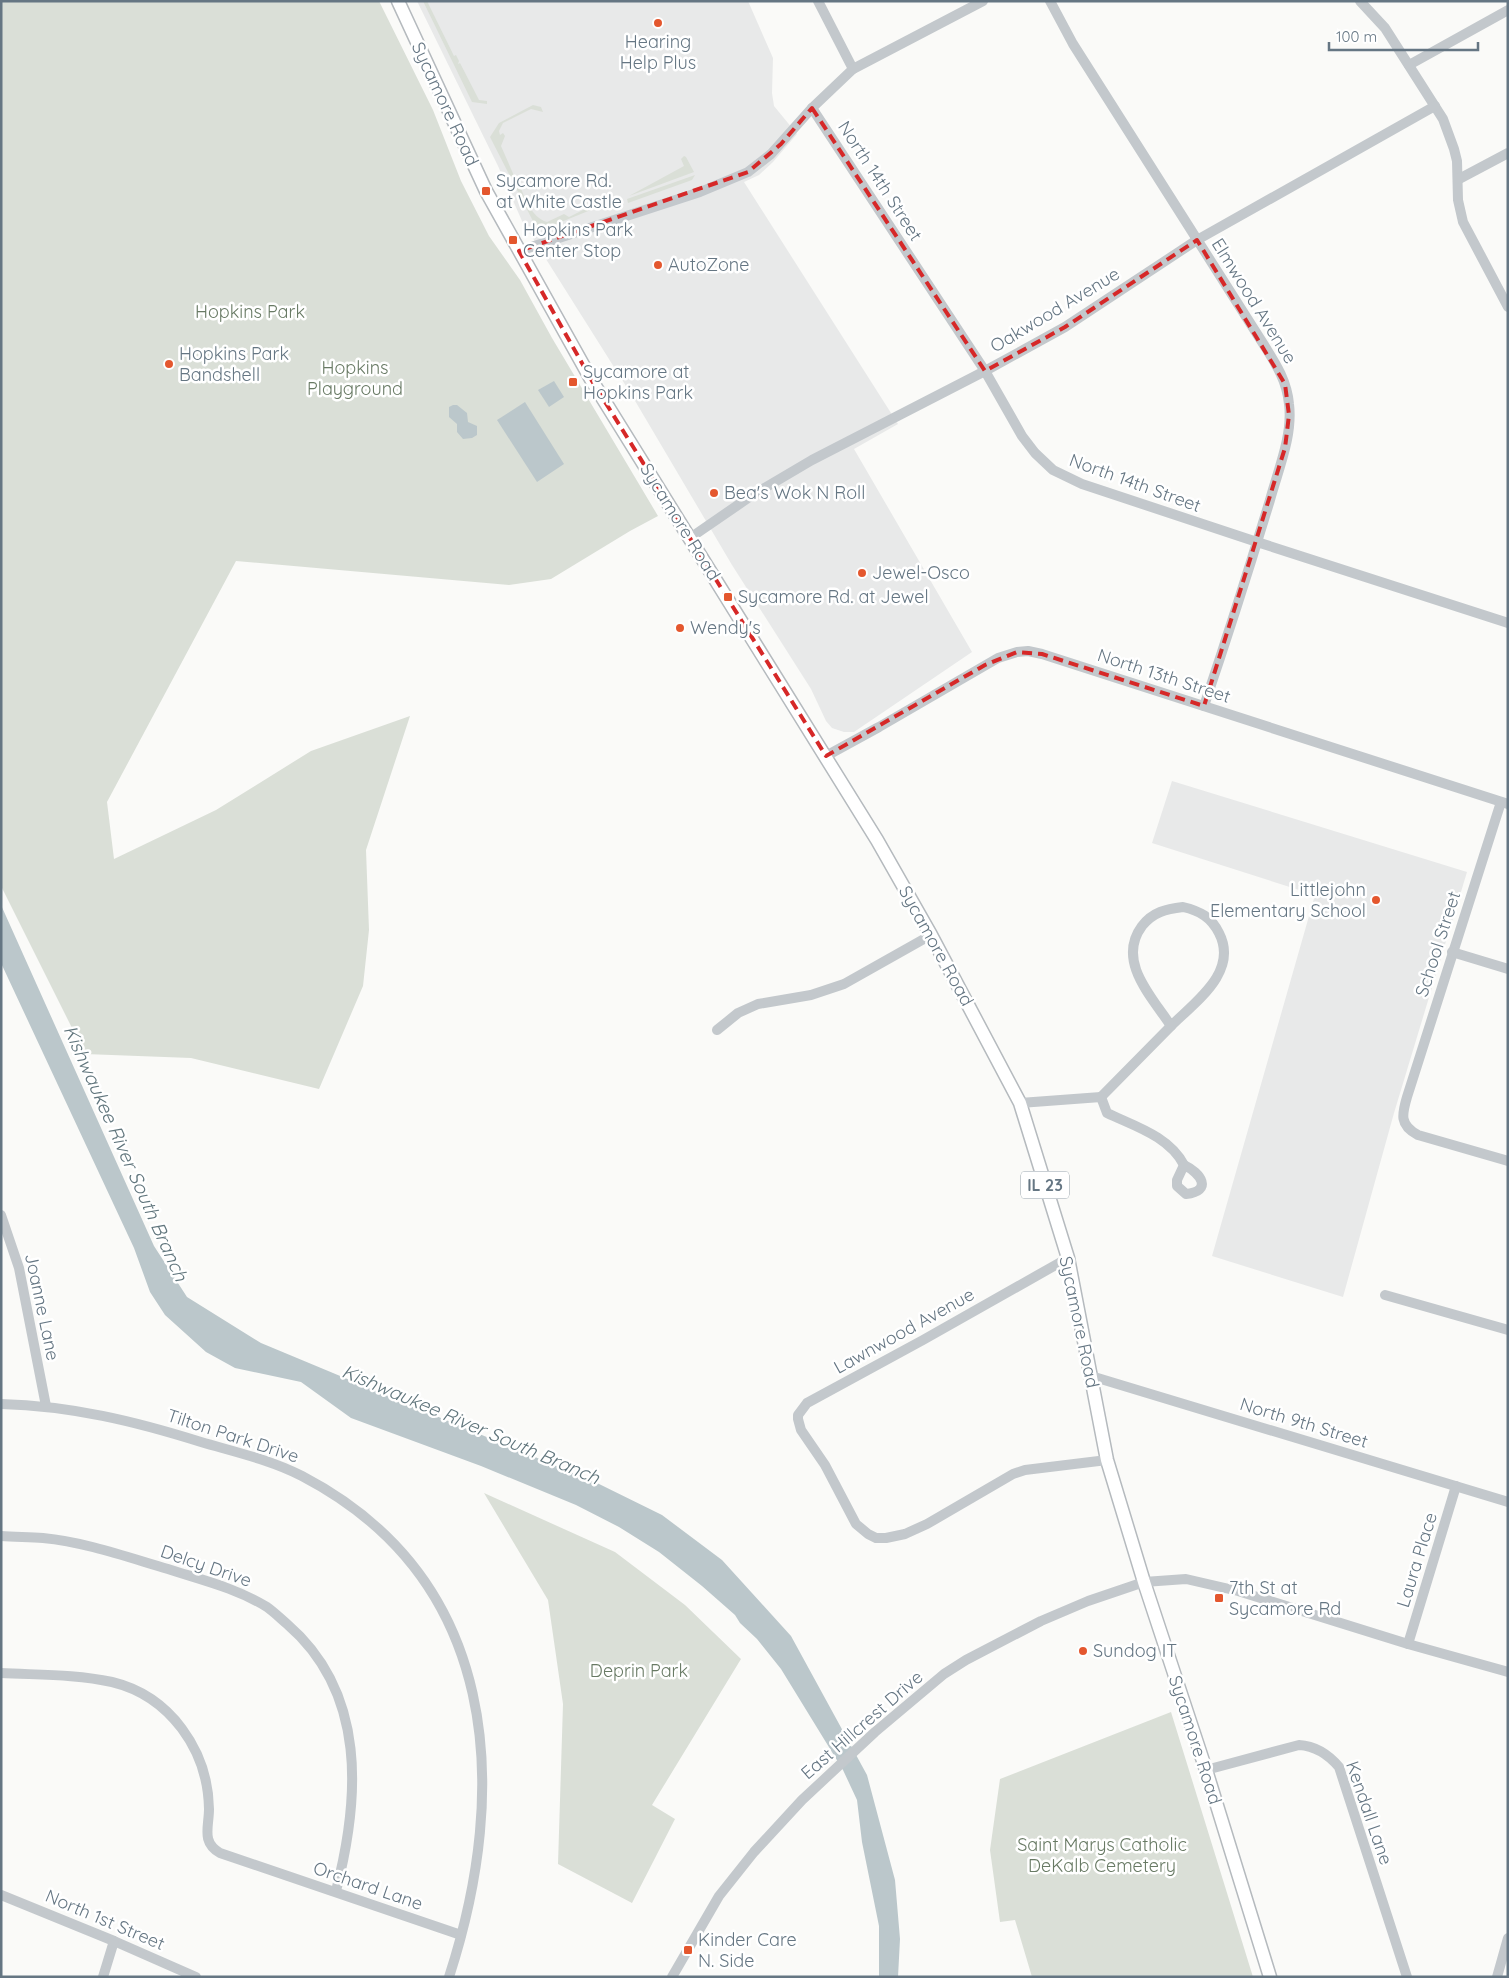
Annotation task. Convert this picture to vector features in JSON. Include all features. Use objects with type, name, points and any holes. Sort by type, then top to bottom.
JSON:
[{"type":"main road","name":"Sycamore Road","points":[[398,1],[486,191],[592,381],[877,840],[931,935],[1020,1104],[1068,1258],[1107,1460],[1270,1977]]},
{"type":"street","points":[[818,1],[853,69]]},
{"type":"street","points":[[519,251],[700,192],[748,172],[759,165],[782,144],[812,108],[853,69],[983,1]]},
{"type":"street","name":"Elmwood Avenue","points":[[1050,1],[1073,44],[1281,372],[1288,394],[1289,415],[1286,442],[1257,542],[1204,706]]},
{"type":"street","points":[[1360,1],[1385,28],[1448,129],[1454,148],[1458,180],[1458,200],[1463,222],[1507,302]]},
{"type":"street","points":[[1409,65],[1508,10]]},
{"type":"street","name":"Oakwood Avenue","points":[[690,538],[736,506],[812,460],[984,371],[1066,326],[1197,240],[1435,106]]},
{"type":"street","name":"North 14th Street","points":[[812,108],[984,371],[1022,436],[1035,453],[1053,470],[1082,484],[1508,623]]},
{"type":"street","points":[[1458,180],[1508,154]]},
{"type":"street","name":"North 13th Street","points":[[826,756],[879,728],[986,665],[1008,654],[1028,651],[1504,803]]},
{"type":"street","name":"School Street","points":[[1504,803],[1452,952],[1407,1097],[1403,1117],[1405,1125],[1413,1132],[1508,1161]]},
{"type":"street","points":[[1020,1104],[1101,1096],[1171,1026],[1218,977],[1224,960],[1224,943],[1214,924],[1197,911],[1183,908],[1166,909],[1152,916],[1139,930],[1132,952],[1137,973],[1171,1026]]},
{"type":"street","points":[[717,1030],[738,1012],[758,1004],[826,991],[844,984],[931,935]]},
{"type":"street","points":[[1452,952],[1508,970]]},
{"type":"street","points":[[1101,1096],[1106,1113],[1167,1143],[1178,1152],[1184,1165]]},
{"type":"street","name":"Joanne Lane","points":[[1,1215],[19,1268],[46,1406]]},
{"type":"street","name":"Lawnwood Avenue","points":[[1068,1258],[807,1403],[800,1409],[798,1419],[801,1430],[826,1465],[856,1524],[876,1538],[905,1534],[1013,1474],[1025,1470],[1107,1460]]},
{"type":"street","points":[[1385,1294],[1508,1330]]},
{"type":"street","name":"North 9th Street","points":[[1090,1376],[1508,1502]]},
{"type":"street","name":"Tilton Park Drive","points":[[1,1404],[46,1406],[83,1411],[145,1424],[268,1462],[294,1472],[332,1493],[364,1516],[413,1565],[434,1595],[454,1634],[470,1679],[479,1717],[483,1778],[481,1830],[470,1900],[449,1977]]},
{"type":"street","name":"Laura Place","points":[[1408,1644],[1456,1486]]},
{"type":"street","name":"Delcy Drive","points":[[1,1536],[43,1538],[88,1546],[230,1588],[268,1608],[299,1634],[309,1645],[331,1680],[342,1703],[352,1757],[352,1809],[347,1847],[336,1891]]},
{"type":"street","name":"East Hillcrest Drive","points":[[672,1977],[719,1896],[777,1826],[875,1732],[944,1674],[987,1648],[1041,1621],[1088,1601],[1144,1582],[1186,1579],[1229,1589],[1408,1644],[1508,1672]]},
{"type":"street","name":"Orchard Lane","points":[[1,1672],[100,1680],[135,1690],[157,1703],[181,1727],[197,1753],[207,1787],[209,1809],[207,1836],[210,1845],[220,1852],[461,1935]]},
{"type":"street","name":"Kendall Lane","points":[[1206,1770],[1298,1745],[1312,1747],[1329,1756],[1339,1768],[1407,1977]]},
{"type":"street","name":"North 1st Street","points":[[1,1895],[196,1977]]},
{"type":"street","points":[[1496,1977],[1508,1938]]},
{"type":"street","points":[[103,1977],[114,1941]]},
{"type":"highlighted area","points":[[812,108],[985,371],[1065,327],[1197,240],[1285,384],[1289,415],[1285,448],[1204,706],[1042,654],[1017,652],[985,665],[826,756],[592,381],[519,251],[748,172],[781,144]]},
{"type":"shaded area","points":[[417,1],[748,1],[773,58],[772,93],[774,106],[797,134],[759,175],[744,182],[898,424],[854,449],[972,652],[854,732],[844,732],[832,728],[826,721],[811,689],[732,565],[631,394],[522,221],[498,166]]},
{"type":"shaded area","points":[[554,381],[564,397],[549,407],[538,390]]},
{"type":"shaded area","points":[[525,402],[564,464],[537,482],[497,420]]},
{"type":"shaded area","points":[[457,405],[467,413],[468,422],[477,426],[477,435],[472,438],[463,439],[457,432],[457,424],[449,417],[449,407]]},
{"type":"shaded area","points":[[1172,781],[1467,872],[1394,1113],[1343,1297],[1212,1256],[1315,895],[1152,843]]},
{"type":"shaded area","points":[[1,905],[154,1246],[187,1297],[261,1343],[595,1482],[662,1515],[722,1560],[791,1636],[867,1775],[895,1880],[900,1939],[898,1977],[879,1977],[879,1926],[862,1842],[857,1800],[843,1770],[781,1669],[735,1615],[659,1552],[619,1527],[576,1505],[481,1466],[351,1418],[301,1382],[235,1368],[206,1352],[165,1315],[150,1292],[134,1248],[1,963]]},
{"type":"green space","name":"Hopkins Park","points":[[1,1],[379,1],[433,110],[461,181],[489,236],[520,280],[552,338],[658,516],[551,579],[509,585],[236,561],[107,802],[114,859],[216,810],[311,751],[410,716],[366,850],[369,930],[363,986],[319,1089],[191,1058],[85,1054],[1,886]]},
{"type":"green space","points":[[423,1],[427,1],[454,56],[456,55],[459,61],[458,64],[460,63],[479,100],[487,101],[487,104],[472,102]]},
{"type":"green space","points":[[533,105],[541,107],[543,112],[531,109],[503,123],[499,131],[500,135],[503,133],[505,136],[501,146],[532,211],[541,220],[547,222],[564,214],[569,217],[595,204],[595,198],[603,205],[544,229],[536,227],[490,137],[499,123]]},
{"type":"green space","points":[[684,156],[694,172],[629,196],[684,166],[681,159]]},
{"type":"green space","points":[[695,175],[692,180],[628,203],[627,199]]},
{"type":"green space","name":"Deprin Park","points":[[484,1493],[615,1552],[685,1605],[741,1659],[652,1805],[675,1819],[632,1903],[558,1864],[563,1704],[548,1600]]},
{"type":"green space","name":"Saint Marys Catholic DeKalb Cemetery","points":[[1171,1712],[1253,1977],[1032,1977],[1015,1920],[1000,1922],[990,1850],[1000,1779]]},
{"type":"place","name":"Hearing Help Plus","points":[[658,23]]},
{"type":"place","name":"Sycamore Rd. at White Castle","points":[[486,191]]},
{"type":"place","name":"Hopkins Park Center Stop","points":[[513,240]]},
{"type":"place","name":"AutoZone","points":[[658,265]]},
{"type":"place","name":"Hopkins Park Bandshell","points":[[169,364]]},
{"type":"place","name":"Sycamore at Hopkins Park","points":[[573,382]]},
{"type":"place","name":"Bea's Wok N Roll","points":[[714,493]]},
{"type":"place","name":"Jewel-Osco","points":[[862,573]]},
{"type":"place","name":"Sycamore Rd. at Jewel","points":[[728,597]]},
{"type":"place","name":"Wendy's","points":[[680,628]]},
{"type":"place","name":"Littlejohn Elementary School","points":[[1376,900]]},
{"type":"place","name":"7th St at Sycamore Rd","points":[[1219,1598]]},
{"type":"place","name":"Sundog IT","points":[[1083,1651]]},
{"type":"place","name":"Kinder Care N. Side","points":[[688,1950]]},
{"type":"park label","name":"Hopkins Playground","points":[[355,378]]},
{"type":"water label","name":"Kishwaukee River South Branch","points":[[126,1153]]},
{"type":"water label","name":"Kishwaukee River South Branch","points":[[471,1424]]}]
